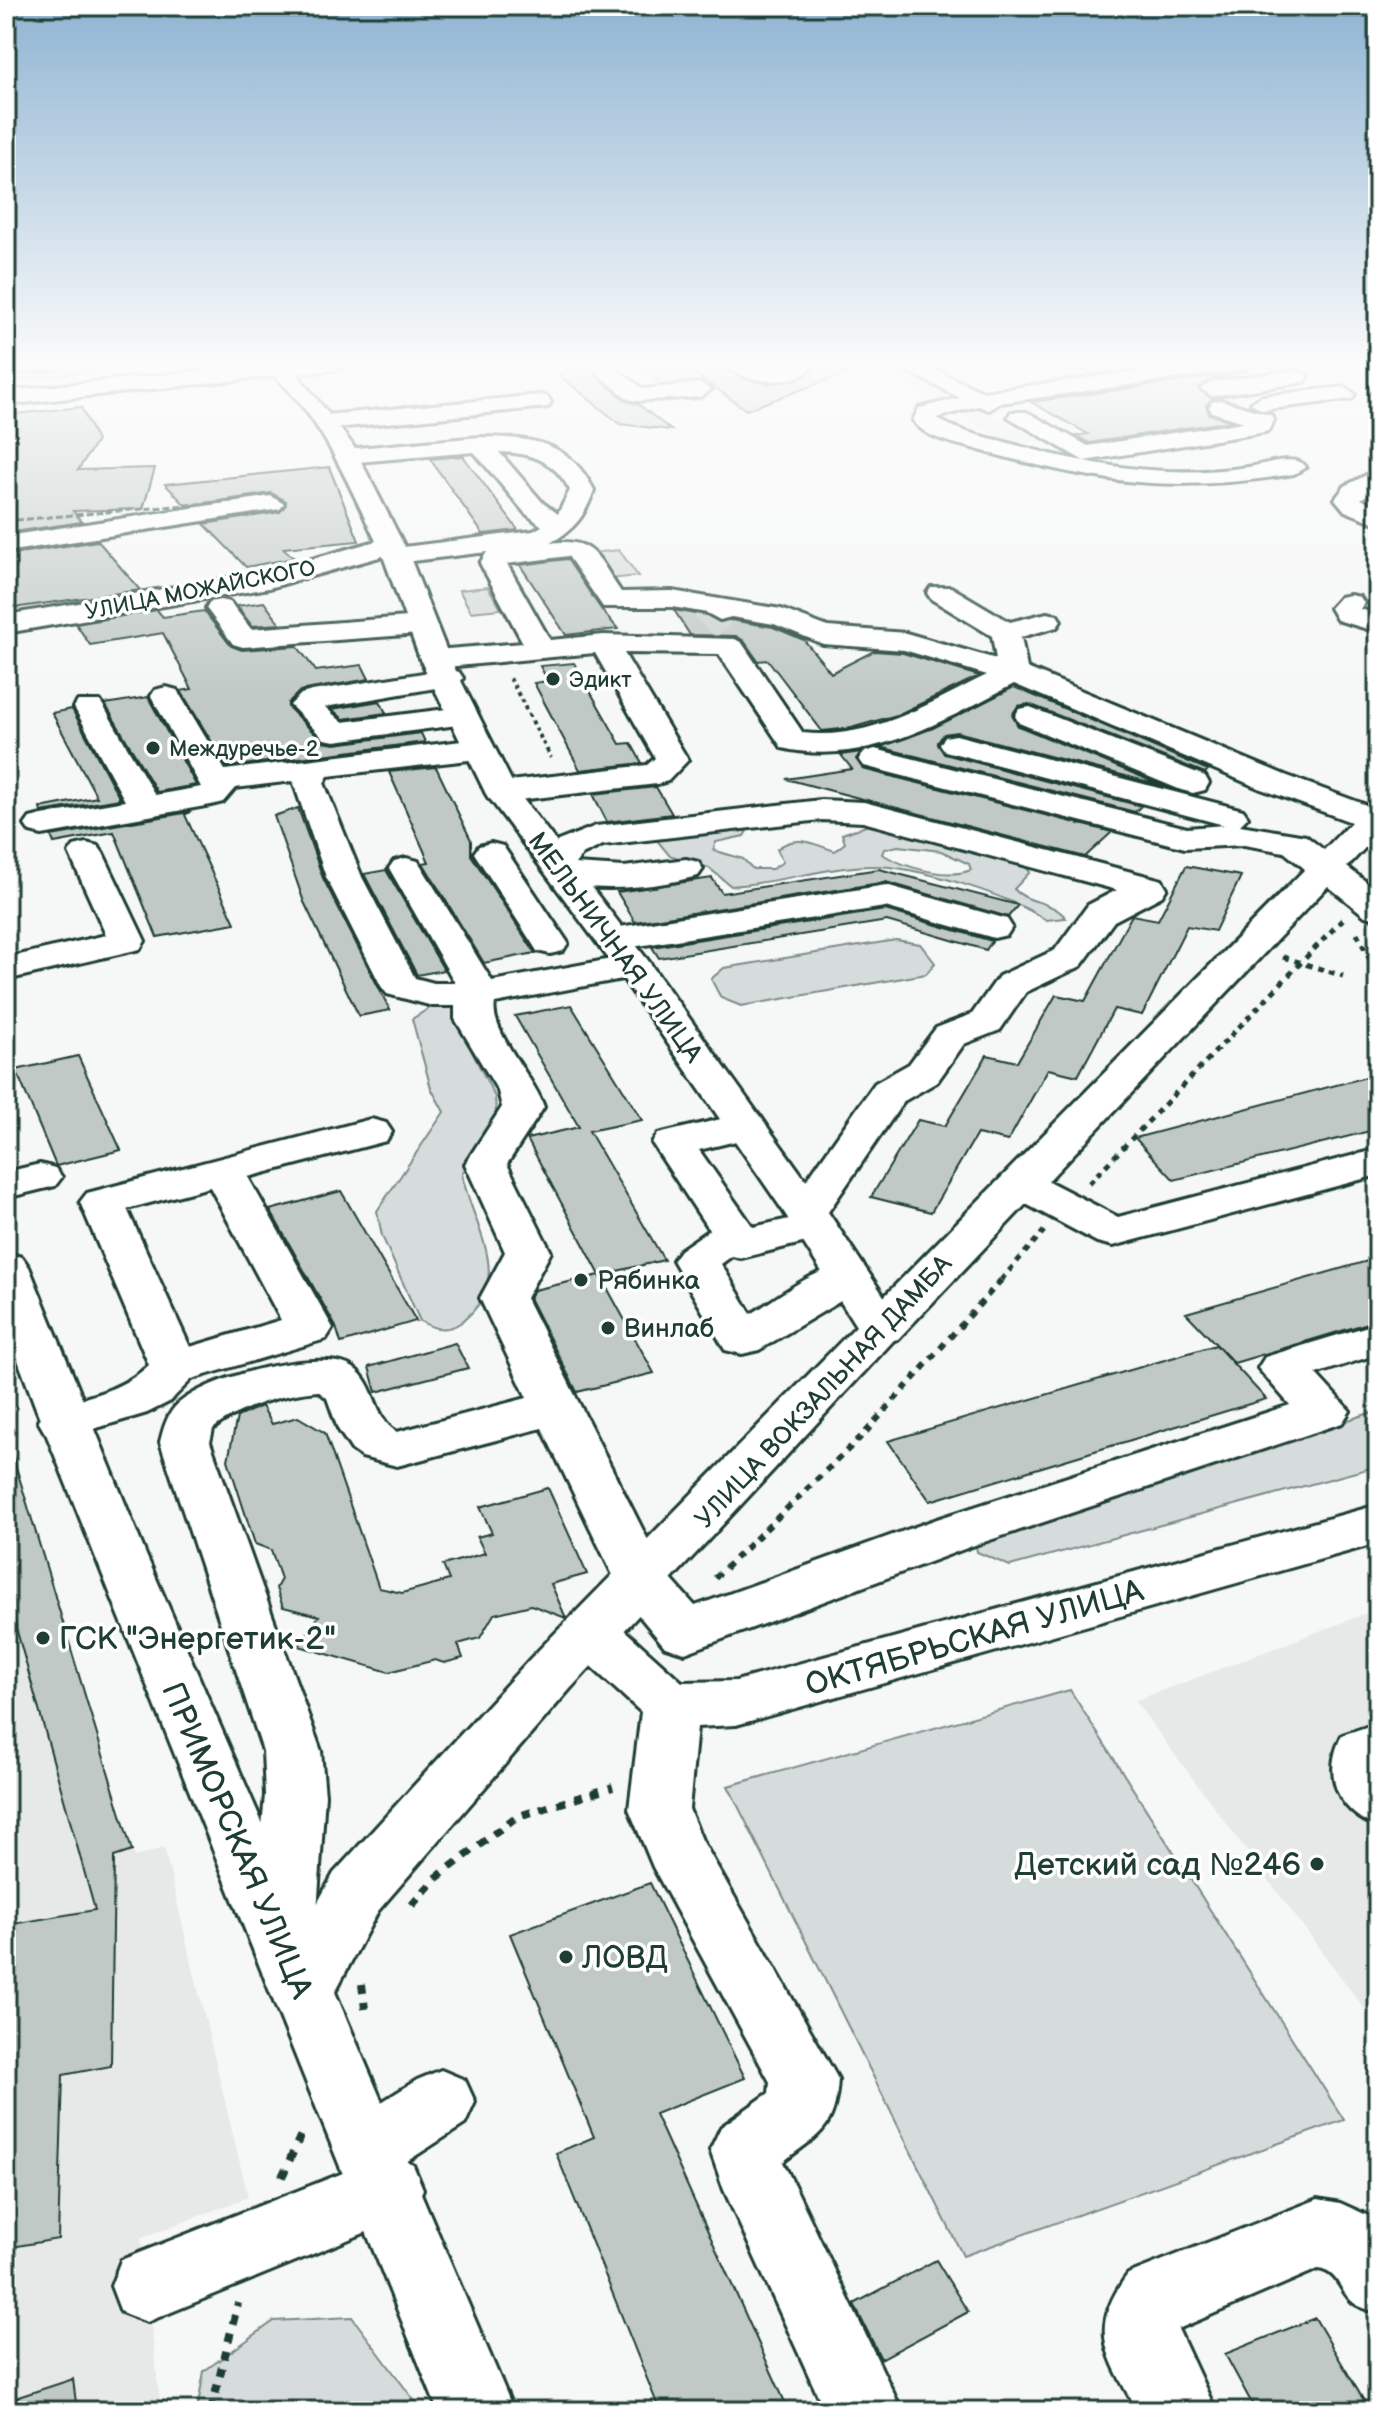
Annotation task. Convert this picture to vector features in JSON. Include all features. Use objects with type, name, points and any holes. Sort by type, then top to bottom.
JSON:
[{"type":"main road","name":"МЕЛЬНИЧНАЯ УЛИЦА","points":[[356,476],[393,550],[420,625],[478,749],[532,788],[560,860],[810,1219],[881,1328]]},
{"type":"main road","points":[[507,476],[524,496],[560,527],[574,511],[582,490],[577,476]]},
{"type":"main road","points":[[1171,476],[1231,476]]},
{"type":"main road","points":[[1378,477],[1354,491],[1348,499],[1354,506],[1378,516]]},
{"type":"main road","points":[[524,496],[582,490]]},
{"type":"main road","points":[[6,544],[271,504]]},
{"type":"main road","name":"УЛИЦА МОЖАЙСКОГО","points":[[6,624],[269,580],[393,550],[539,538],[560,527]]},
{"type":"main road","points":[[540,648],[493,563],[497,557],[570,548],[579,551],[613,601],[672,599],[709,622],[714,643],[732,649],[793,741],[809,745],[883,736],[1013,673]]},
{"type":"main road","points":[[941,593],[1006,632],[1047,621]]},
{"type":"main road","points":[[1350,603],[1344,608],[1347,614],[1378,623]]},
{"type":"main road","points":[[220,608],[243,638],[420,625]]},
{"type":"main road","points":[[462,716],[335,732],[305,705],[312,700],[496,652],[604,644],[709,622],[781,617],[823,635],[906,642],[1013,673],[1273,782],[1375,816]]},
{"type":"main road","points":[[1006,632],[1013,673]]},
{"type":"main road","points":[[532,788],[657,774],[672,760],[604,644]]},
{"type":"main road","points":[[42,825],[211,795],[219,789],[166,696]]},
{"type":"main road","points":[[89,707],[145,807]]},
{"type":"main road","points":[[1030,716],[1203,788],[1218,799],[1238,826]]},
{"type":"main road","points":[[956,744],[1238,826],[1334,858],[1378,861]]},
{"type":"main road","points":[[215,781],[478,749]]},
{"type":"main road","points":[[875,759],[1185,838],[1238,826]]},
{"type":"main road","points":[[317,768],[308,783],[339,864],[400,986],[433,995],[481,994],[623,952],[886,896],[994,927]]},
{"type":"main road","points":[[560,860],[596,836],[821,810],[864,812],[1149,888]]},
{"type":"main road","name":"УЛИЦА ВОКЗАЛЬНАЯ ДАМБА","points":[[292,1971],[356,1892],[591,1633],[658,1600],[881,1328],[1375,816]]},
{"type":"main road","points":[[746,1126],[673,1143],[741,1244],[810,1219],[889,1092],[923,1073],[950,1036],[986,1022],[1012,984],[1068,958],[1101,913],[1149,888],[1170,849],[1185,838]]},
{"type":"main road","points":[[6,969],[127,941],[86,853]]},
{"type":"main road","points":[[550,943],[494,857],[560,860],[624,878],[686,869]]},
{"type":"main road","points":[[1334,858],[1363,907]]},
{"type":"main road","points":[[406,868],[481,994]]},
{"type":"main road","points":[[481,994],[474,1005],[474,1019],[518,1091],[523,1107],[486,1164],[528,1252],[503,1298],[658,1600],[685,1632],[956,1532],[1325,1411],[1282,1368],[1378,1338]]},
{"type":"main road","points":[[175,1368],[102,1202],[371,1132]]},
{"type":"main road","points":[[1020,1184],[1113,1232],[1378,1162]]},
{"type":"main road","points":[[63,1421],[152,1390],[175,1368],[309,1328],[223,1171]]},
{"type":"main road","points":[[734,1233],[696,1260],[742,1339],[848,1277]]},
{"type":"main road","name":"ПРИМОРСКАЯ УЛИЦА","points":[[10,1287],[292,1971],[379,2168],[476,2411]]},
{"type":"main road","points":[[292,1971],[295,1795],[292,1751],[185,1442],[192,1420],[212,1404],[304,1375],[329,1375],[348,1389],[365,1435],[379,1447],[397,1449],[557,1407]]},
{"type":"main road","name":"ОКТЯБРЬСКАЯ УЛИЦА","points":[[670,1705],[736,1703],[1373,1532]]},
{"type":"main road","points":[[591,1633],[670,1705],[659,1809],[675,1849],[804,2079],[804,2103],[793,2117],[757,2136],[745,2150],[749,2167],[864,2411]]},
{"type":"main road","points":[[1378,1746],[1363,1752],[1364,1785],[1378,1802]]},
{"type":"main road","points":[[147,2286],[379,2168],[441,2102]]},
{"type":"main road","points":[[1178,2411],[1144,2348],[1139,2320],[1154,2300],[1318,2234],[1343,2236],[1363,2253],[1378,2277]]},
{"type":"path","points":[[496,652],[532,788]]},
{"type":"path","points":[[658,1600],[864,1434],[1064,1208],[1301,962],[1363,907]]},
{"type":"path","points":[[1363,907],[1374,968]]},
{"type":"path","points":[[1249,946],[1343,976]]},
{"type":"shaded area","points":[[619,550],[638,576],[610,579],[591,553]]},
{"type":"shaded area","points":[[488,587],[501,609],[471,612],[459,590]]},
{"type":"shaded area","points":[[869,825],[895,828],[1023,864],[1030,872],[1014,889],[1054,908],[1066,918],[1046,920],[986,892],[937,876],[890,867],[854,867],[731,886],[709,868],[669,855],[655,838],[739,827],[747,831],[744,836],[716,842],[713,850],[743,859],[753,869],[772,869],[783,862],[777,849],[784,844],[799,841],[835,851],[845,843],[842,834]],"holes":[[[898,846],[941,851],[969,864],[971,870],[950,874],[926,871],[882,854],[884,849]]]},
{"type":"shaded area","points":[[896,940],[920,944],[935,963],[926,974],[741,1006],[721,998],[711,979],[724,968]]},
{"type":"shaded area","points":[[441,1001],[458,1003],[457,1022],[495,1097],[496,1114],[462,1174],[486,1252],[489,1271],[486,1289],[477,1306],[460,1323],[435,1328],[420,1321],[382,1236],[377,1211],[444,1112],[431,1088],[412,1019]]},
{"type":"shaded area","points":[[1370,1413],[1378,1420],[1378,1466],[1010,1566],[977,1552],[975,1540]]},
{"type":"shaded area","points":[[6,1592],[35,1698],[82,1684],[135,1857],[164,1848],[248,2197],[141,2238],[161,2411],[6,2411]]},
{"type":"shaded area","name":"Детский сад №246","points":[[1378,1609],[1378,2027],[1135,1701]]},
{"type":"shaded area","points":[[1070,1690],[1344,2120],[963,2256],[728,1786]]},
{"type":"shaded area","points":[[352,2317],[422,2411],[197,2411],[204,2371],[274,2321]]},
{"type":"building","points":[[6,476],[153,476],[143,509],[73,511],[82,522],[6,533]]},
{"type":"building","points":[[244,476],[333,476],[359,541],[283,548],[294,558],[246,567],[204,524],[280,512],[286,501],[271,493],[186,506],[165,484]]},
{"type":"building","points":[[442,476],[478,476],[518,530],[483,534]]},
{"type":"building","points":[[98,541],[140,590],[6,609],[6,555]]},
{"type":"building","points":[[567,559],[618,629],[566,635],[520,565]]},
{"type":"building","points":[[264,602],[280,624],[252,626],[237,606]]},
{"type":"building","points":[[157,610],[163,617],[204,611],[231,646],[242,650],[297,646],[316,671],[362,665],[369,679],[300,691],[288,703],[288,707],[323,742],[335,744],[421,733],[425,742],[227,767],[181,691],[192,689],[163,633],[90,645],[76,624]]},
{"type":"building","points":[[674,610],[706,616],[719,623],[731,620],[773,627],[804,640],[831,673],[874,651],[903,653],[979,676],[897,715],[851,728],[822,731],[768,660],[758,661],[744,641],[736,636],[690,635]]},
{"type":"building","points":[[574,663],[620,744],[631,743],[642,763],[580,770],[534,683],[548,681],[540,666]]},
{"type":"building","points":[[1014,687],[1208,770],[1205,773],[1029,704],[1018,706],[1012,715],[1018,726],[1164,786],[957,732],[944,734],[938,742],[944,754],[1141,806],[1135,812],[880,747],[933,728]]},
{"type":"building","name":"Междуречье-2","points":[[148,697],[196,785],[157,792],[105,704]]},
{"type":"building","points":[[380,701],[386,713],[343,719],[332,709]]},
{"type":"building","points":[[72,709],[120,799],[41,812],[40,808],[97,797],[52,713]]},
{"type":"building","points":[[861,752],[856,759],[863,769],[1112,832],[1085,857],[786,779],[852,769],[841,755]]},
{"type":"building","points":[[436,767],[471,840],[471,855],[535,953],[484,963],[423,863],[429,862],[389,772]]},
{"type":"building","points":[[656,787],[672,814],[607,822],[593,794]]},
{"type":"building","points":[[298,808],[323,878],[390,1010],[359,1016],[304,902],[274,816]]},
{"type":"building","points":[[190,812],[185,815],[235,923],[157,937],[114,832],[54,843],[51,836]]},
{"type":"building","points":[[1186,866],[1241,876],[1215,931],[1187,926],[1142,1015],[1114,1009],[1078,1076],[1048,1069],[1008,1141],[977,1134],[931,1212],[871,1197],[918,1120],[945,1126],[987,1055],[1017,1062],[1056,995],[1085,1001],[1132,915],[1158,920]]},
{"type":"building","points":[[879,869],[1018,905],[1008,917],[886,882],[635,922],[617,892],[712,878],[722,893]]},
{"type":"building","points":[[386,870],[444,970],[417,975],[364,874]]},
{"type":"building","points":[[885,910],[992,941],[986,950],[887,921],[659,958],[652,947]]},
{"type":"building","points":[[571,1005],[642,1120],[589,1131],[664,1260],[600,1275],[527,1139],[579,1127],[515,1016]]},
{"type":"building","points":[[78,1056],[121,1150],[56,1166],[16,1070]]},
{"type":"building","points":[[1378,1074],[1378,1129],[1174,1180],[1135,1138]]},
{"type":"building","points":[[341,1191],[416,1321],[341,1343],[336,1327],[270,1210]]},
{"type":"building","points":[[1378,1258],[1378,1320],[1234,1363],[1186,1313]]},
{"type":"building","points":[[600,1275],[654,1373],[577,1392],[529,1298],[534,1290]]},
{"type":"building","points":[[455,1343],[468,1368],[376,1392],[369,1367]]},
{"type":"building","points":[[1216,1345],[1266,1399],[930,1501],[888,1441]]},
{"type":"building","points":[[262,1406],[272,1424],[298,1417],[325,1433],[379,1588],[402,1593],[449,1580],[443,1565],[485,1553],[477,1537],[492,1533],[480,1507],[548,1488],[587,1574],[551,1584],[566,1618],[531,1605],[494,1614],[480,1638],[458,1644],[463,1658],[444,1663],[435,1660],[389,1672],[299,1646],[319,1616],[283,1607],[276,1588],[281,1579],[271,1550],[255,1544],[228,1460],[237,1417]]},
{"type":"building","points":[[13,1457],[132,1851],[114,1857],[111,2066],[63,2075],[58,2239],[6,2248],[6,1925],[95,1910],[6,1592],[6,1458]]},
{"type":"building","points":[[650,1883],[745,2078],[655,2114],[789,2411],[660,2411],[556,2153],[594,2137],[510,1934]]},
{"type":"building","points":[[936,2260],[968,2312],[881,2359],[854,2304]]},
{"type":"building","points":[[1315,2318],[1370,2411],[1256,2411],[1225,2354]]},
{"type":"building","points":[[73,2379],[77,2411],[6,2411],[6,2401]]},
{"type":"tunnel","points":[[705,627],[720,612]]},
{"type":"railway","points":[[6,521],[243,500]]},
{"type":"place","name":"Эдикт","points":[[553,679]]},
{"type":"place","name":"Междуречье-2","points":[[153,748]]},
{"type":"place","name":"Рябинка","points":[[581,1280]]},
{"type":"place","name":"Винлаб","points":[[608,1328]]},
{"type":"place","name":"ГСК \"Энергетик-2\"","points":[[43,1638]]},
{"type":"place","name":"Детский сад №246","points":[[1317,1864]]},
{"type":"place","name":"ЛОВД","points":[[566,1957]]}]
